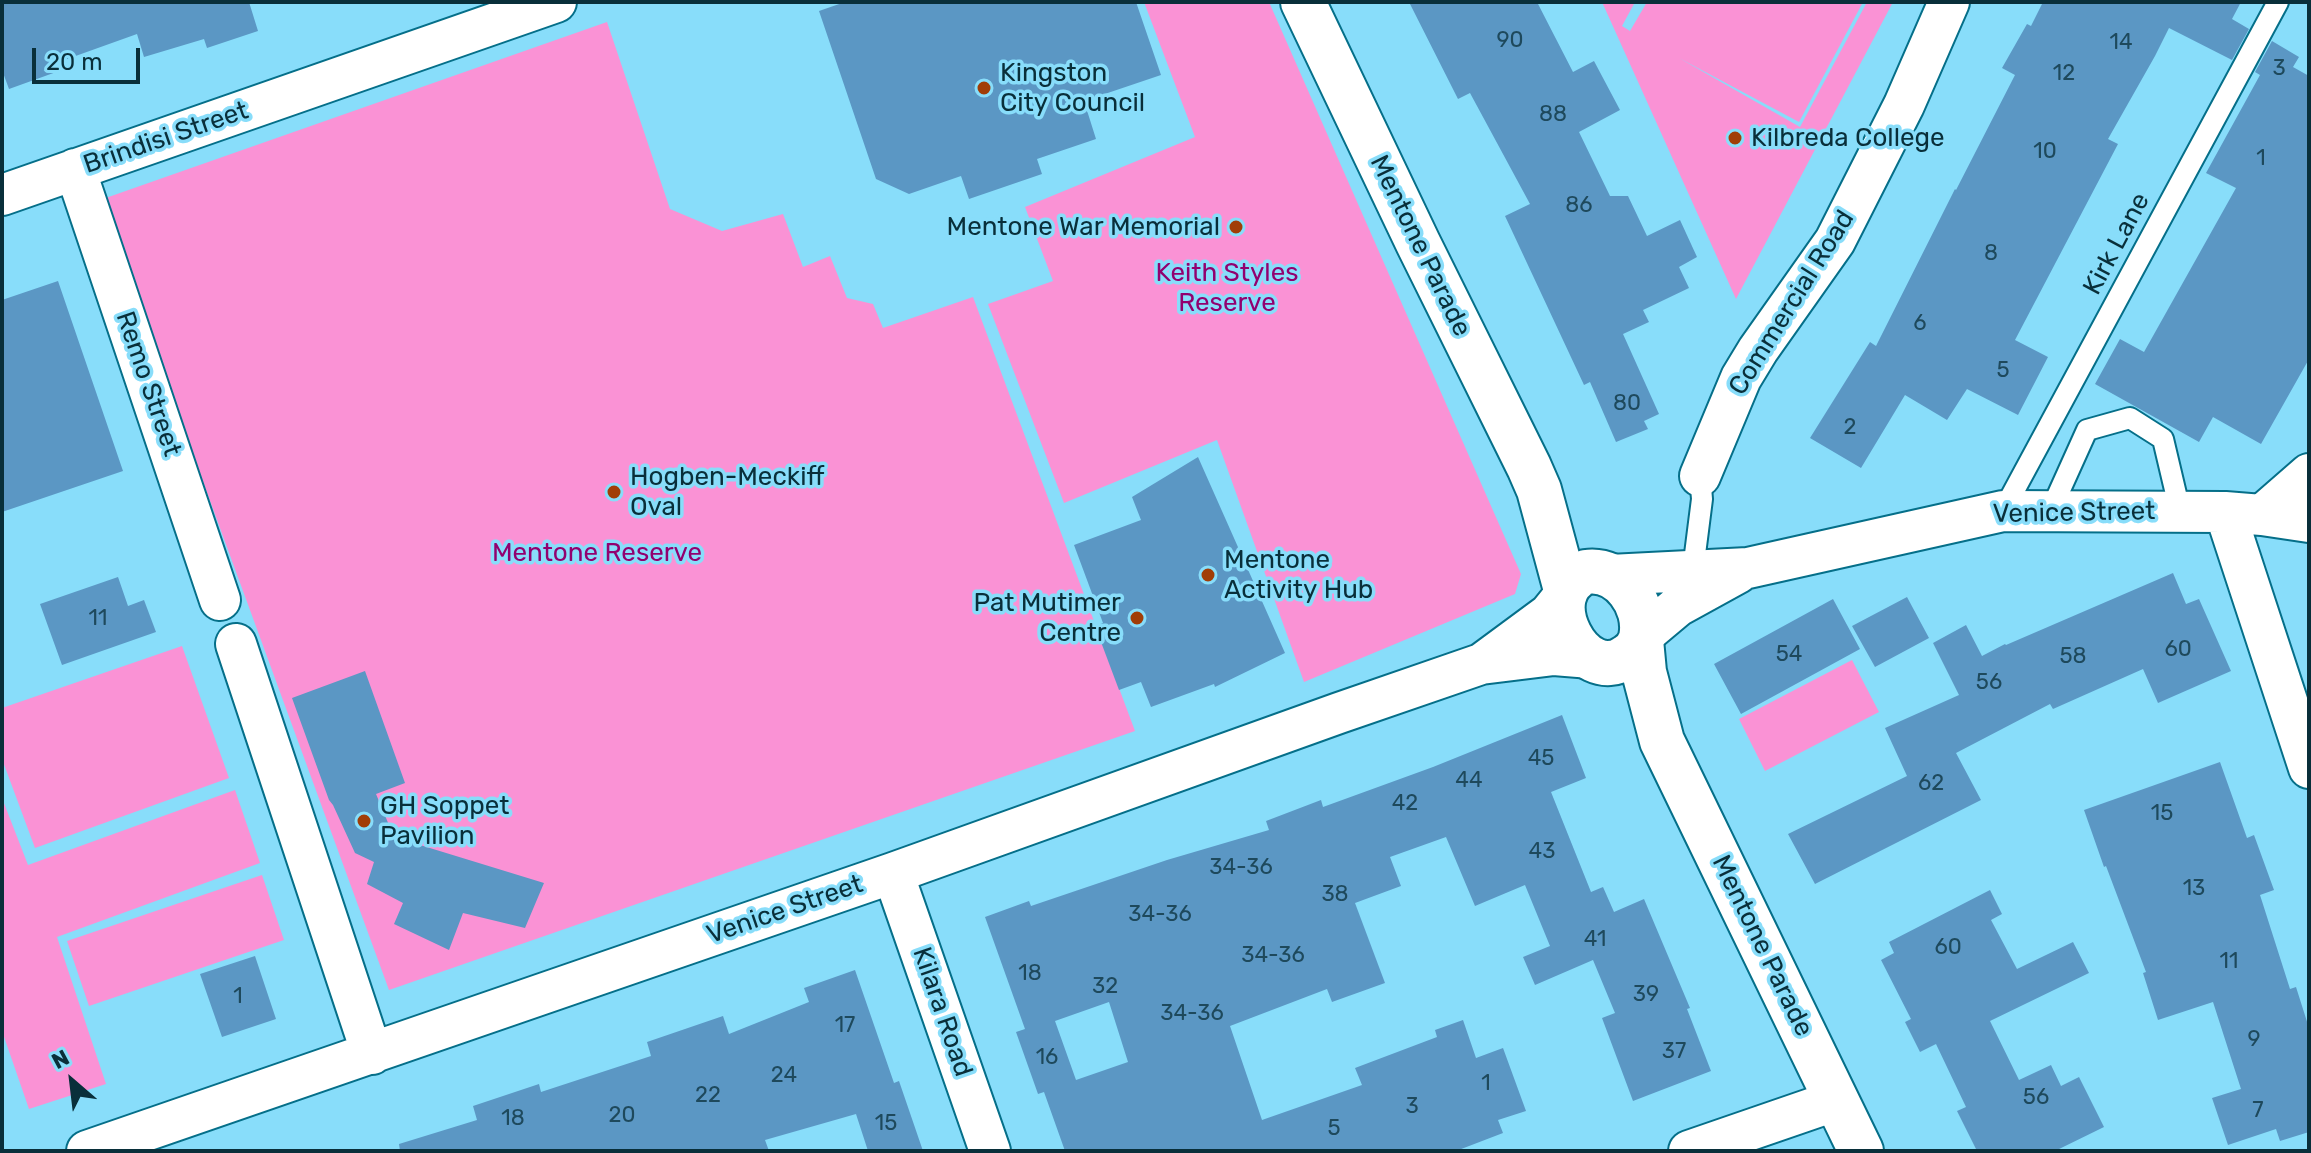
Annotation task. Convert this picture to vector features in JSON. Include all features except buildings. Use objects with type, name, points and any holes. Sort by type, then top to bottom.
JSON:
[{"type":"street","name":"Brindisi Street","points":[[2,195],[556,2]]},
{"type":"street","name":"Mentone Parade","points":[[1303,2],[1587,583]]},
{"type":"street","name":"Commercial Road","points":[[1700,476],[1741,378],[1835,241],[1904,105],[1949,2]]},
{"type":"street","name":"Remo Street","points":[[75,169],[220,600]]},
{"type":"street","points":[[2309,474],[2244,514],[2309,768]]},
{"type":"street","name":"Venice Street","points":[[1481,664],[1587,583],[1693,570],[1748,568],[2003,511],[2180,511],[2244,514],[2309,522]]},
{"type":"street","name":"Venice Street","points":[[1641,638],[1678,606],[1748,568]]},
{"type":"street","points":[[1623,582],[1634,601],[1641,638],[1633,651],[1621,661],[1609,663],[1593,659],[1578,647],[1567,629],[1563,612],[1587,583],[1623,582]]},
{"type":"street","name":"Mentone Parade","points":[[1641,638],[1644,672],[1662,741]]},
{"type":"street","points":[[236,644],[372,1054]]},
{"type":"street","name":"Venice Street","points":[[87,1151],[144,1141],[372,1054],[1481,664],[1554,655],[1593,659]]},
{"type":"street","name":"Mentone Parade","points":[[1593,659],[1614,678],[1662,741],[1861,1151]]},
{"type":"street","name":"Kilara Road","points":[[893,873],[990,1151]]},
{"type":"street","points":[[1689,1151],[1837,1100]]},
{"type":"lane","name":"Kirk Lane","points":[[2003,511],[2278,2]]},
{"type":"lane","points":[[2050,512],[2087,430],[2130,418],[2163,439],[2180,511]]},
{"type":"lane","points":[[1693,570],[1702,499],[1700,476]]},
{"type":"green space","name":"Keith Styles Reserve","points":[[1144,2],[1269,2],[1521,574],[1515,594],[1304,682],[1217,440],[1064,503],[988,304],[1053,281],[1025,207],[1195,137]]},
{"type":"green space","name":"Kilbreda College","points":[[1602,2],[1635,2],[1622,26],[1630,31],[1647,2],[1863,2],[1799,122],[1679,58],[1800,127],[1867,2],[1893,2],[1736,299]]},
{"type":"green space","name":"Mentone Reserve","points":[[607,22],[670,209],[722,231],[783,214],[803,267],[830,256],[847,298],[873,304],[883,328],[973,297],[1135,731],[389,990],[100,200]]},
{"type":"green space","points":[[182,646],[229,778],[35,848],[2,759],[2,708]]},
{"type":"green space","points":[[1852,660],[1879,712],[1765,771],[1739,719]]},
{"type":"green space","points":[[235,790],[260,863],[57,937],[106,1084],[29,1109],[2,1031],[2,798],[28,865]]},
{"type":"green space","points":[[262,875],[284,940],[89,1006],[67,941]]},
{"type":"place","name":"Kingston City Council","points":[[984,88]]},
{"type":"place","name":"Kilbreda College","points":[[1735,138]]},
{"type":"place","name":"Mentone War Memorial","points":[[1236,227]]},
{"type":"place","name":"Hogben-Meckiff Oval","points":[[614,492]]},
{"type":"place","name":"Mentone Activity Hub","points":[[1208,575]]},
{"type":"place","name":"Pat Mutimer Centre","points":[[1137,618]]},
{"type":"place","name":"GH Soppet Pavilion","points":[[364,821]]}]
